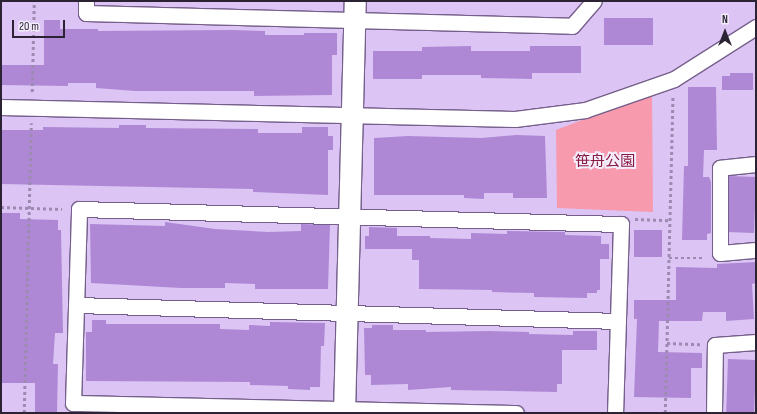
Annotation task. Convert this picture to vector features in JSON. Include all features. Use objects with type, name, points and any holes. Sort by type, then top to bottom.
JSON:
[{"type":"street","points":[[86,1],[86,13],[355,10],[572,26],[594,1]]},
{"type":"street","points":[[345,411],[355,10]]},
{"type":"street","points":[[1,107],[515,119],[586,110],[674,79],[756,27]]},
{"type":"street","points":[[756,164],[720,168],[720,253],[756,250]]},
{"type":"street","points":[[516,413],[345,411],[73,403],[79,209],[349,215],[621,224],[615,413]]},
{"type":"street","points":[[76,305],[618,321]]},
{"type":"street","points":[[714,413],[715,345],[756,342]]},
{"type":"path","points":[[24,413],[34,1]]},
{"type":"path","points":[[665,413],[674,79]]},
{"type":"path","points":[[1,207],[79,209]]},
{"type":"path","points":[[621,224],[626,219],[670,220]]},
{"type":"path","points":[[669,258],[712,258],[720,253]]},
{"type":"path","points":[[667,343],[715,345]]},
{"type":"green space","name":"笹舟公園","points":[[652,93],[653,212],[557,208],[556,130]]},
{"type":"building","points":[[604,18],[653,18],[653,45],[604,45]]},
{"type":"building","points":[[44,20],[60,20],[60,29],[98,29],[98,31],[232,30],[265,31],[265,35],[337,33],[337,55],[332,55],[332,95],[254,96],[254,91],[135,91],[96,88],[96,83],[68,83],[68,86],[1,85],[1,65],[44,65]]},
{"type":"building","points":[[471,46],[471,51],[530,51],[530,46],[581,46],[581,73],[532,73],[532,79],[481,78],[481,75],[422,75],[422,79],[373,79],[373,51],[422,51],[422,47]]},
{"type":"building","points":[[730,73],[753,73],[753,90],[722,90],[722,76],[730,76]]},
{"type":"building","points":[[688,87],[716,87],[717,150],[704,150],[703,177],[709,177],[711,182],[711,233],[707,234],[707,240],[682,240],[684,166],[688,166]]},
{"type":"building","points":[[119,125],[146,125],[146,128],[258,129],[258,133],[302,133],[302,127],[328,127],[328,136],[333,136],[333,150],[328,150],[328,195],[253,192],[253,189],[1,184],[1,130],[43,130],[43,127],[119,128]]},
{"type":"building","points":[[516,135],[545,136],[547,198],[513,198],[513,193],[484,193],[484,199],[464,198],[464,195],[374,195],[374,138],[408,136],[481,138]]},
{"type":"building","points":[[729,176],[756,177],[754,233],[727,232]]},
{"type":"building","points":[[1,213],[20,213],[20,219],[58,220],[58,230],[61,230],[63,333],[55,333],[53,364],[58,364],[57,413],[35,413],[35,383],[1,383]]},
{"type":"building","points":[[165,222],[215,229],[268,232],[301,231],[301,224],[330,225],[328,289],[255,289],[255,284],[225,283],[225,288],[181,288],[91,283],[90,224],[165,226]]},
{"type":"building","points":[[369,227],[397,228],[397,236],[430,236],[430,238],[471,239],[471,233],[507,234],[507,231],[565,232],[565,235],[601,236],[601,244],[609,244],[609,259],[600,259],[600,290],[597,290],[597,293],[587,293],[587,298],[534,297],[534,293],[492,292],[492,290],[419,289],[419,260],[412,260],[412,249],[365,249],[365,236],[369,236]]},
{"type":"building","points":[[634,230],[662,230],[662,257],[634,257]]},
{"type":"building","points":[[756,262],[756,283],[752,284],[754,319],[726,321],[726,312],[703,312],[702,321],[659,321],[658,352],[702,353],[702,368],[691,368],[691,398],[634,397],[637,319],[634,319],[634,300],[676,300],[676,267],[717,268],[717,264]]},
{"type":"building","points":[[92,320],[106,320],[106,324],[220,324],[220,329],[249,330],[249,325],[270,326],[270,322],[325,323],[324,346],[321,346],[320,387],[310,387],[310,390],[288,389],[288,386],[250,385],[250,382],[86,381],[86,332],[92,332]]},
{"type":"building","points":[[372,325],[393,325],[393,330],[426,330],[426,332],[489,331],[573,335],[573,331],[597,331],[597,350],[562,350],[562,384],[557,384],[557,392],[451,390],[451,387],[408,390],[408,384],[371,385],[371,375],[365,375],[364,328],[372,328]]},
{"type":"building","points":[[728,359],[756,360],[754,413],[726,413]]}]
